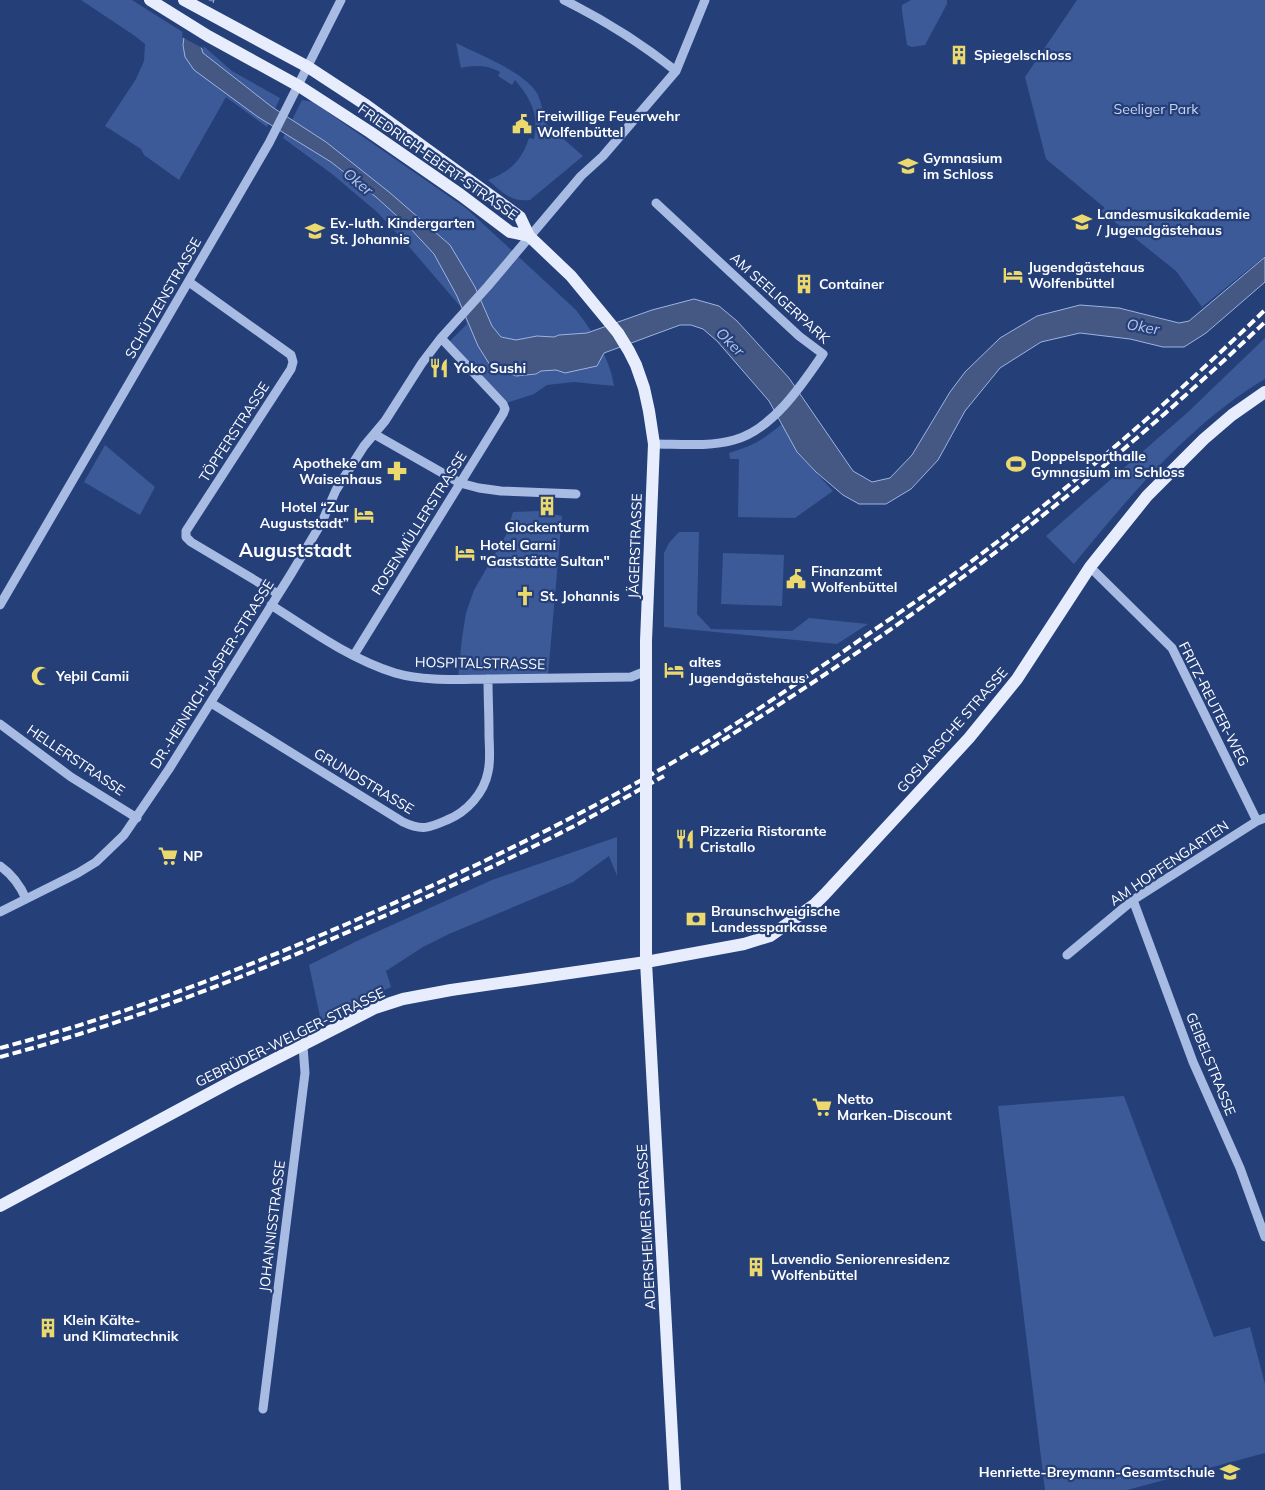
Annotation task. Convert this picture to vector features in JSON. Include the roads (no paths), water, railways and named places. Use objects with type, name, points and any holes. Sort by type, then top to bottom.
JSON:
[{"type":"main road","name":"FRIEDRICH-EBERT-STRASSE","points":[[150,0],[208,36],[299,86],[462,195],[510,232],[529,236]]},
{"type":"main road","name":"FRIEDRICH-EBERT-STRASSE","points":[[184,0],[308,67],[366,105],[520,217],[529,236]]},
{"type":"main road","name":"JÄGERSTRASSE","points":[[529,236],[572,276],[610,322],[629,351],[644,388],[649,411],[654,444],[646,671],[646,962]]},
{"type":"main road","name":"GOSLARSCHE STRASSE","points":[[646,962],[744,944],[770,936],[815,904],[969,738],[1017,679],[1090,567],[1147,496],[1182,459],[1232,415],[1265,392]]},
{"type":"main road","name":"GEBRÜDER-WELGER-STRASSE","points":[[0,1206],[234,1080],[375,1008],[403,999],[646,962]]},
{"type":"main road","name":"ADERSHEIMER STRASSE","points":[[646,962],[675,1490]]},
{"type":"street","name":"SCHÜTZENSTRASSE","points":[[0,605],[269,143],[299,86],[340,0]]},
{"type":"street","points":[[564,0],[593,14],[630,37],[676,71]]},
{"type":"street","name":"DR.-HEINRICH-JASPER-STRASSE","points":[[0,912],[96,862],[114,845],[137,818],[322,522],[336,490],[356,458],[385,421],[422,363],[441,338],[488,286],[581,176],[603,156],[676,71],[705,0]]},
{"type":"street","name":"AM SEELIGERPARK","points":[[654,444],[720,443],[752,434],[770,422],[823,354],[799,336],[656,203]]},
{"type":"street","name":"TÖPFERSTRASSE","points":[[189,282],[273,341],[291,355],[293,362],[291,369],[186,531],[186,537],[191,542],[278,594]]},
{"type":"street","name":"ROSENMÜLLERSTRASSE","points":[[354,655],[505,409],[503,404],[441,338]]},
{"type":"street","points":[[374,434],[460,483],[501,490],[576,494]]},
{"type":"street","name":"FRITZ-REUTER-WEG","points":[[1090,567],[1172,648],[1261,820]]},
{"type":"street","name":"HOSPITALSTRASSE","points":[[271,605],[354,655],[385,670],[419,678],[631,677],[646,671]]},
{"type":"street","name":"GRUNDSTRASSE","points":[[210,703],[404,822],[413,827],[424,828],[451,819],[461,812],[476,798],[486,782],[489,762],[488,679]]},
{"type":"street","name":"HELLERSTRASSE","points":[[0,724],[71,777],[137,818]]},
{"type":"street","name":"AM HOPFENGARTEN","points":[[1067,955],[1133,900],[1261,820]]},
{"type":"street","points":[[0,866],[20,886],[26,899]]},
{"type":"street","name":"GEIBELSTRASSE","points":[[1133,900],[1193,1062],[1240,1168],[1265,1237]]},
{"type":"street","name":"JOHANNISSTRASSE","points":[[263,1409],[305,1073],[302,1046]]},
{"type":"water","name":"Oker","points":[[197,0],[214,0],[200,43],[203,53],[272,107],[326,142],[389,192],[450,245],[475,287],[492,326],[501,337],[516,340],[537,336],[554,337],[587,333],[652,310],[694,299],[719,306],[737,321],[789,378],[853,471],[872,482],[890,478],[912,455],[950,392],[965,372],[1000,338],[1037,316],[1080,305],[1119,308],[1179,323],[1189,321],[1265,257],[1265,282],[1206,333],[1184,347],[1163,347],[1130,339],[1080,333],[1041,342],[1000,368],[965,411],[938,460],[911,489],[886,504],[859,504],[843,495],[816,472],[797,452],[769,401],[717,341],[703,329],[691,325],[680,325],[604,353],[597,366],[565,373],[556,370],[516,376],[490,365],[478,346],[457,296],[434,254],[408,226],[376,197],[331,162],[258,117],[194,70],[185,57],[183,45],[186,22]]},
{"type":"railway","points":[[0,1048],[136,1007],[313,939],[521,843],[682,757],[844,651],[929,592],[1017,527],[1144,421],[1265,310]]},
{"type":"railway","points":[[700,754],[850,658],[923,607],[994,553],[1133,441],[1200,383],[1265,322]]},
{"type":"railway","points":[[0,1057],[87,1032],[216,987],[300,953],[520,853],[578,824],[664,776]]},
{"type":"place","name":"Spiegelschloss","points":[[959,55]]},
{"type":"place","name":"Freiwillige Feuerwehr Wolfenbüttel","points":[[522,124]]},
{"type":"place","name":"Gymnasium im Schloss","points":[[908,166]]},
{"type":"place","name":"Landesmusikakademie / Jugendgästehaus","points":[[1082,222]]},
{"type":"place","name":"Ev.-luth. Kindergarten St. Johannis","points":[[315,231]]},
{"type":"place","name":"Jugendgästehaus Wolfenbüttel","points":[[1013,275]]},
{"type":"place","name":"Container","points":[[804,284]]},
{"type":"place","name":"Yoko Sushi","points":[[439,368]]},
{"type":"place","name":"Doppelsporthalle Gymnasium im Schloss","points":[[1016,464]]},
{"type":"place","name":"Apotheke am Waisenhaus","points":[[397,471]]},
{"type":"place","name":"Glockenturm","points":[[547,506]]},
{"type":"place","name":"Hotel “Zur Auguststadt”","points":[[364,515]]},
{"type":"place","name":"Hotel Garni \"Gaststätte Sultan\"","points":[[465,553]]},
{"type":"place","name":"Finanzamt Wolfenbüttel","points":[[796,579]]},
{"type":"place","name":"St. Johannis","points":[[525,596]]},
{"type":"place","name":"altes Jugendgästehaus","points":[[674,670]]},
{"type":"place","name":"Yeþil Camii","points":[[41,676]]},
{"type":"place","name":"Pizzeria Ristorante Cristallo","points":[[685,839]]},
{"type":"place","name":"NP","points":[[168,856]]},
{"type":"place","name":"Braunschweigische Landessparkasse","points":[[696,919]]},
{"type":"place","name":"Netto Marken-Discount","points":[[822,1107]]},
{"type":"place","name":"Lavendio Seniorenresidenz Wolfenbüttel","points":[[756,1267]]},
{"type":"place","name":"Klein Kälte- und Klimatechnik","points":[[48,1328]]},
{"type":"place","name":"Henriette-Breymann-Gesamtschule","points":[[1230,1472]]},
{"type":"district","name":"Auguststadt","points":[[295,550]]},
{"type":"park label","name":"Seeliger Park","points":[[1156,109]]}]
